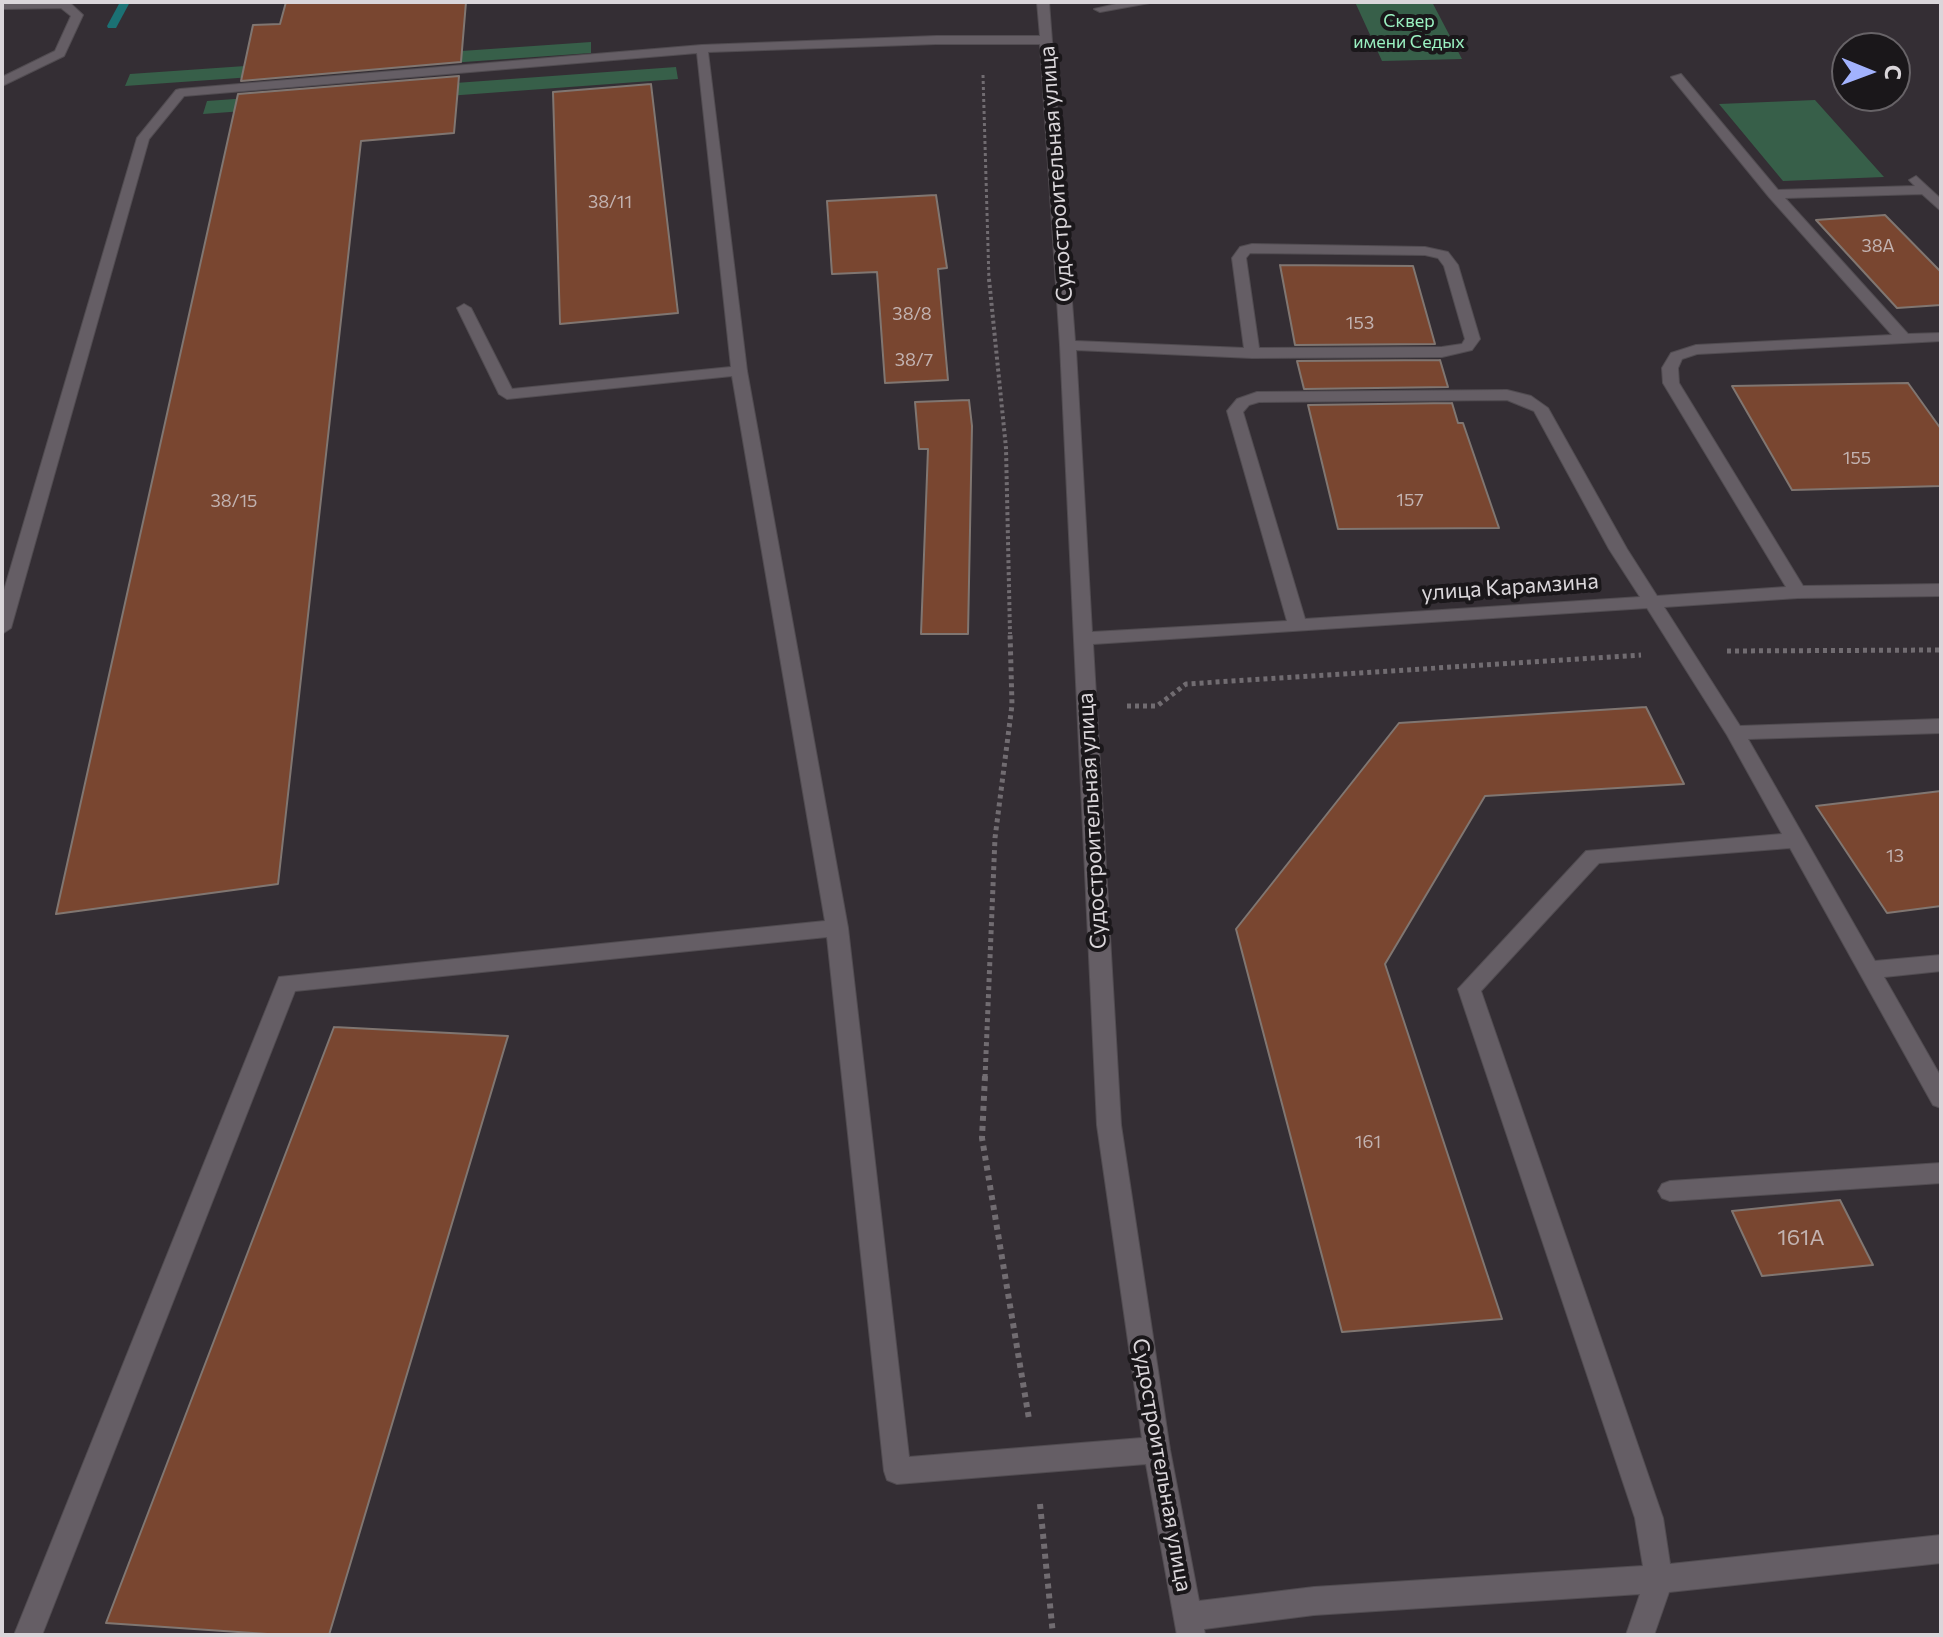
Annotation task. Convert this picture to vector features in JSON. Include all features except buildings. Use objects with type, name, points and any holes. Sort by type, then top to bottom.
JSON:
[{"type":"street","name":"Судостроительная улица","points":[[1043,2],[1068,345],[1109,1125],[1157,1450],[1190,1626]]},
{"type":"street","points":[[1100,9],[1149,2]]},
{"type":"street","points":[[2,6],[64,4],[77,15],[60,53],[2,82]]},
{"type":"street","points":[[2,628],[143,138],[180,93],[702,49],[1046,40]]},
{"type":"street","points":[[702,49],[739,371],[837,928],[897,1471],[1157,1450]]},
{"type":"street","points":[[1677,77],[1774,194],[1904,339]]},
{"type":"street","points":[[1774,194],[1921,185],[1941,207]]},
{"type":"street","points":[[1068,345],[1252,353],[1449,351],[1467,347],[1473,339],[1451,265],[1443,255],[1425,251],[1252,248],[1245,250],[1239,258],[1252,353]]},
{"type":"street","points":[[464,308],[507,394],[739,371]]},
{"type":"street","points":[[1798,592],[1671,383],[1670,368],[1676,356],[1696,350],[1941,337]]},
{"type":"street","points":[[1298,626],[1235,411],[1243,402],[1257,397],[1507,395],[1525,399],[1540,408],[1618,549],[1735,733],[1941,1098]]},
{"type":"street","name":"улица Карамзина","points":[[1082,638],[1798,592],[1941,590]]},
{"type":"street","points":[[1735,733],[1941,726]]},
{"type":"street","points":[[1640,1635],[1659,1579],[1649,1518],[1469,989],[1593,856],[1797,840]]},
{"type":"street","points":[[28,1635],[287,983],[837,928]]},
{"type":"street","points":[[1871,970],[1941,963]]},
{"type":"street","points":[[1670,1191],[1941,1173]]},
{"type":"street","points":[[1190,1626],[1314,1601],[1659,1579],[1941,1549]]},
{"type":"path","points":[[982,40],[989,279],[1006,448],[1012,705],[995,838],[982,1138],[1036,1460],[1053,1635]]},
{"type":"path","points":[[1157,706],[1186,684],[1685,652],[1941,650]]},
{"type":"green space","name":"Сквер имени Седых","points":[[1355,2],[1432,2],[1462,59],[1382,61]]},
{"type":"green space","points":[[591,42],[591,53],[125,86],[130,74]]},
{"type":"green space","points":[[676,67],[678,79],[203,114],[207,101]]},
{"type":"green space","points":[[1815,100],[1884,177],[1783,181],[1719,104]]},
{"type":"waterway","points":[[112,26],[125,2]]}]
